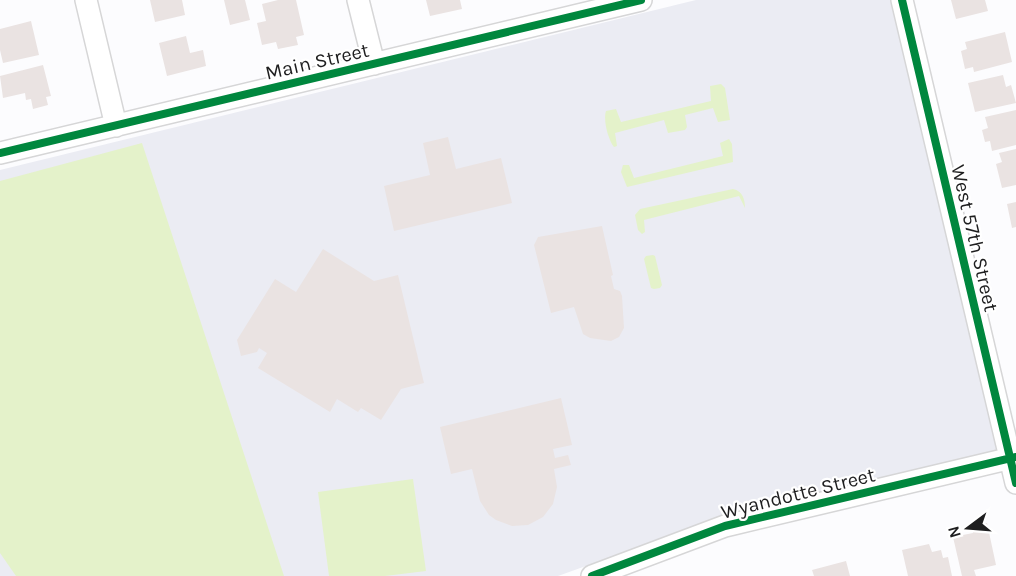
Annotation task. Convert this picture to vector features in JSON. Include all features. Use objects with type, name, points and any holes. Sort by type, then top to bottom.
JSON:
[{"type":"street","points":[[86,0],[116,126]]},
{"type":"street","points":[[358,0],[374,64]]},
{"type":"street","name":"West 57th Street","points":[[902,0],[1013,458],[1016,483]]},
{"type":"street","name":"Main Street","points":[[0,153],[636,1]]},
{"type":"street","name":"Wyandotte Street","points":[[592,576],[725,526],[1013,458]]},
{"type":"shaded area","points":[[696,0],[892,0],[999,454],[714,520],[558,576],[0,576],[0,170]]},
{"type":"green space","points":[[721,84],[725,88],[730,120],[718,122],[713,108],[685,115],[687,127],[685,130],[668,133],[664,120],[615,133],[617,146],[614,147],[612,144],[606,124],[606,111],[616,109],[621,122],[711,101],[710,86]]},
{"type":"green space","points":[[729,139],[732,144],[733,162],[627,187],[621,172],[623,165],[629,165],[634,178],[723,156],[720,143]]},
{"type":"green space","points":[[142,143],[284,576],[16,576],[0,553],[0,181]]},
{"type":"green space","points":[[733,189],[741,194],[745,208],[739,196],[644,220],[645,232],[642,234],[638,230],[635,215],[640,209]]},
{"type":"green space","points":[[653,255],[662,285],[654,289],[651,288],[644,259],[646,256]]},
{"type":"green space","points":[[413,479],[426,571],[385,576],[329,576],[318,492]]},
{"type":"building","points":[[150,0],[182,0],[185,15],[155,22]]},
{"type":"building","points":[[224,0],[245,0],[250,20],[230,25]]},
{"type":"building","points":[[278,0],[296,0],[304,35],[296,37],[298,45],[278,49],[276,42],[262,45],[257,23],[266,21],[262,4]]},
{"type":"building","points":[[426,0],[460,0],[462,9],[430,16]]},
{"type":"building","points":[[951,0],[985,0],[988,11],[956,19]]},
{"type":"building","points":[[31,21],[39,55],[3,63],[0,50],[0,29]]},
{"type":"building","points":[[1005,32],[1012,62],[974,72],[973,67],[965,69],[961,51],[967,49],[965,42]]},
{"type":"building","points":[[186,36],[190,53],[203,50],[206,66],[167,76],[159,43]]},
{"type":"building","points":[[43,65],[51,96],[46,97],[48,105],[33,109],[31,99],[26,100],[25,93],[3,98],[0,76]]},
{"type":"building","points":[[1003,75],[1006,87],[1011,85],[1016,103],[975,112],[968,83]]},
{"type":"building","points":[[1016,110],[1016,145],[992,151],[990,141],[985,142],[982,130],[988,128],[985,117]]},
{"type":"building","points":[[448,137],[456,169],[501,158],[512,203],[394,231],[384,186],[430,175],[423,143]]},
{"type":"building","points":[[1016,149],[1016,185],[1002,188],[996,164],[1002,162],[999,153]]},
{"type":"building","points":[[1016,202],[1016,227],[1012,228],[1007,204]]},
{"type":"building","points":[[602,226],[614,289],[620,291],[622,296],[624,328],[619,337],[611,341],[590,338],[583,334],[574,307],[551,313],[534,245],[538,237]]},
{"type":"building","points":[[323,249],[374,281],[398,275],[424,383],[401,389],[381,420],[361,408],[358,412],[337,399],[330,412],[258,368],[267,353],[259,348],[257,352],[241,356],[237,340],[275,279],[296,292]]},
{"type":"building","points":[[561,398],[572,445],[553,449],[555,458],[568,455],[571,465],[554,469],[557,487],[553,504],[543,517],[528,525],[512,526],[496,520],[489,515],[480,501],[472,469],[451,474],[440,427]]},
{"type":"building","points":[[987,523],[996,565],[974,570],[976,576],[962,576],[953,537],[973,533],[972,526]]},
{"type":"building","points":[[929,544],[932,552],[941,550],[943,558],[948,557],[952,576],[908,576],[902,550]]},
{"type":"building","points":[[846,561],[850,576],[814,576],[812,570]]},
{"type":"cycle path","points":[[0,153],[641,0]]},
{"type":"cycle path","points":[[902,0],[1016,483]]},
{"type":"cycle path","points":[[592,576],[725,526],[1016,457]]}]
